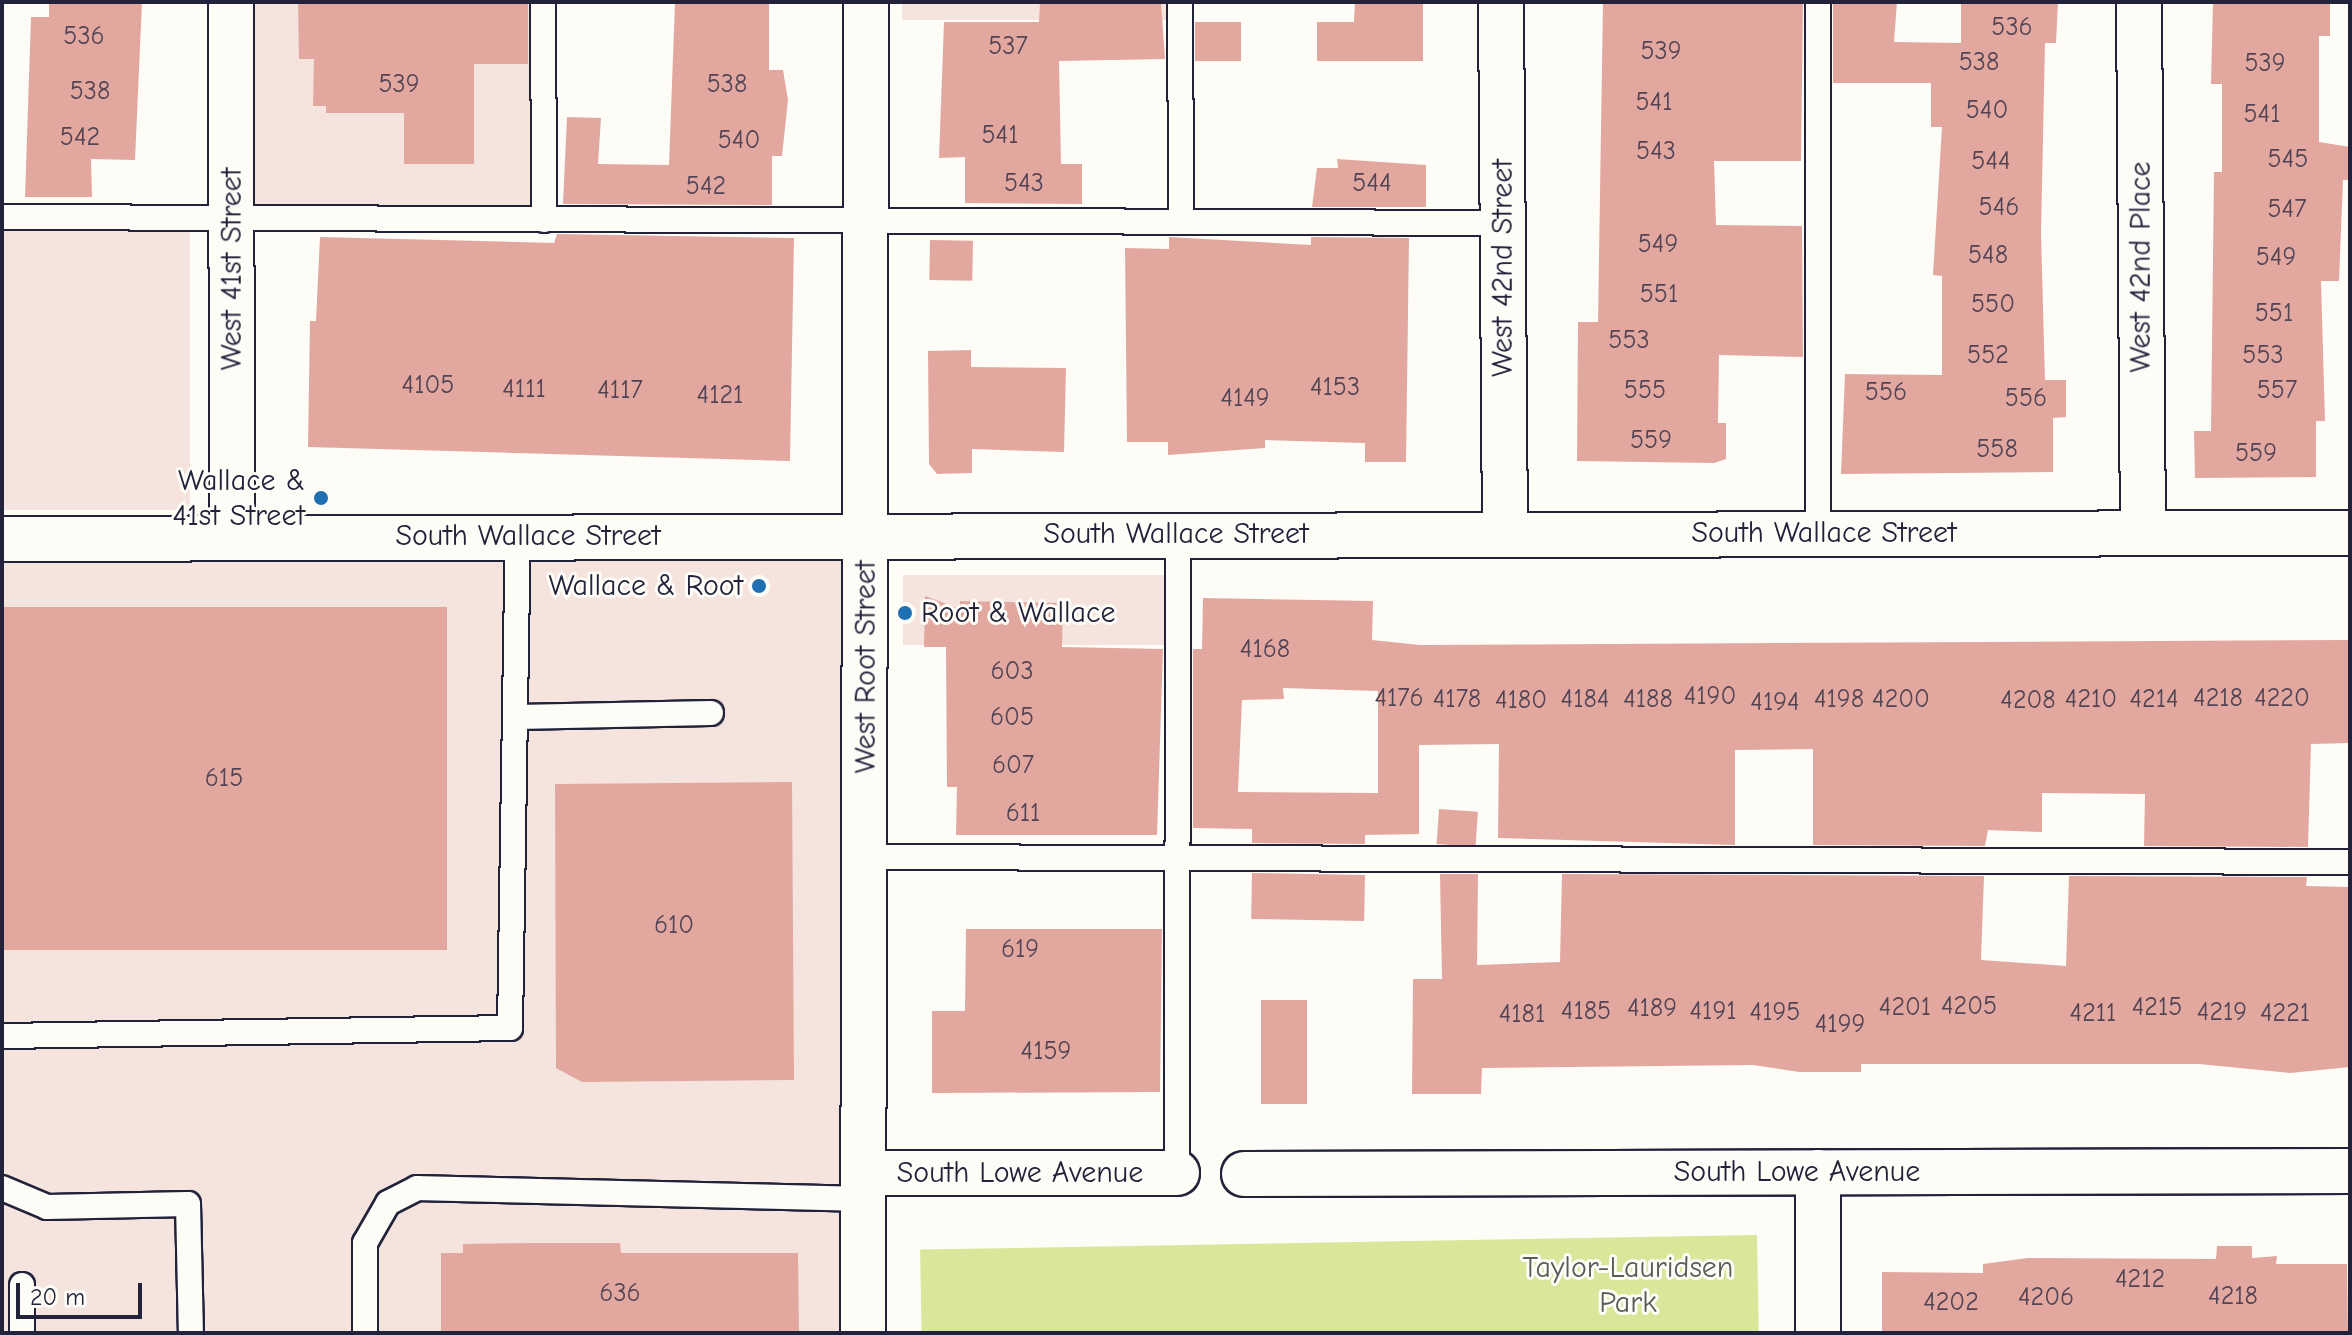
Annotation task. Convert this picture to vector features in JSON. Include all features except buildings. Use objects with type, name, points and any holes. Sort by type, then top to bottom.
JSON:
[{"type":"street","name":"West 41st Street","points":[[231,2],[232,537]]},
{"type":"street","name":"West Root Street","points":[[863,1333],[866,2]]},
{"type":"street","name":"West 42nd Street","points":[[1501,2],[1505,534]]},
{"type":"street","name":"West 42nd Place","points":[[2139,2],[2143,533]]},
{"type":"street","name":"South Wallace Street","points":[[2,539],[866,534],[2350,533]]},
{"type":"street","name":"South Lowe Avenue","points":[[1244,1174],[2350,1171]]},
{"type":"street","points":[[1818,1172],[1818,1333]]},
{"type":"street","name":"South Lowe Avenue","points":[[864,1186],[1177,1173]]},
{"type":"lane","points":[[543,2],[544,220]]},
{"type":"lane","points":[[1180,2],[1181,222]]},
{"type":"lane","points":[[1818,2],[1818,534]]},
{"type":"lane","points":[[2,217],[1503,223]]},
{"type":"lane","points":[[1177,1173],[1178,534]]},
{"type":"lane","points":[[2,1036],[510,1028],[518,536]]},
{"type":"lane","points":[[517,717],[711,713]]},
{"type":"lane","points":[[865,857],[2350,862]]},
{"type":"lane","points":[[365,1333],[365,1243],[388,1203],[417,1188],[864,1186]]},
{"type":"lane","points":[[2,1188],[47,1207],[188,1204],[191,1333]]},
{"type":"lane","points":[[22,1285],[22,1333]]},
{"type":"shaded area","points":[[253,2],[543,2],[543,218],[253,218]]},
{"type":"shaded area","points":[[902,2],[1180,2],[1180,20],[902,20]]},
{"type":"shaded area","points":[[2,217],[190,217],[190,510],[2,510]]},
{"type":"shaded area","points":[[2,525],[868,540],[854,1333],[2,1333]]},
{"type":"shaded area","points":[[903,575],[1178,575],[1178,645],[903,645]]},
{"type":"green space","name":"Taylor-Lauridsen Park","points":[[1757,1235],[1759,1333],[922,1333],[920,1250]]},
{"type":"place","name":"Wallace & 41st Street","points":[[321,498]]},
{"type":"place","name":"Wallace & Root","points":[[759,586]]},
{"type":"place","name":"Root & Wallace","points":[[905,613]]}]
